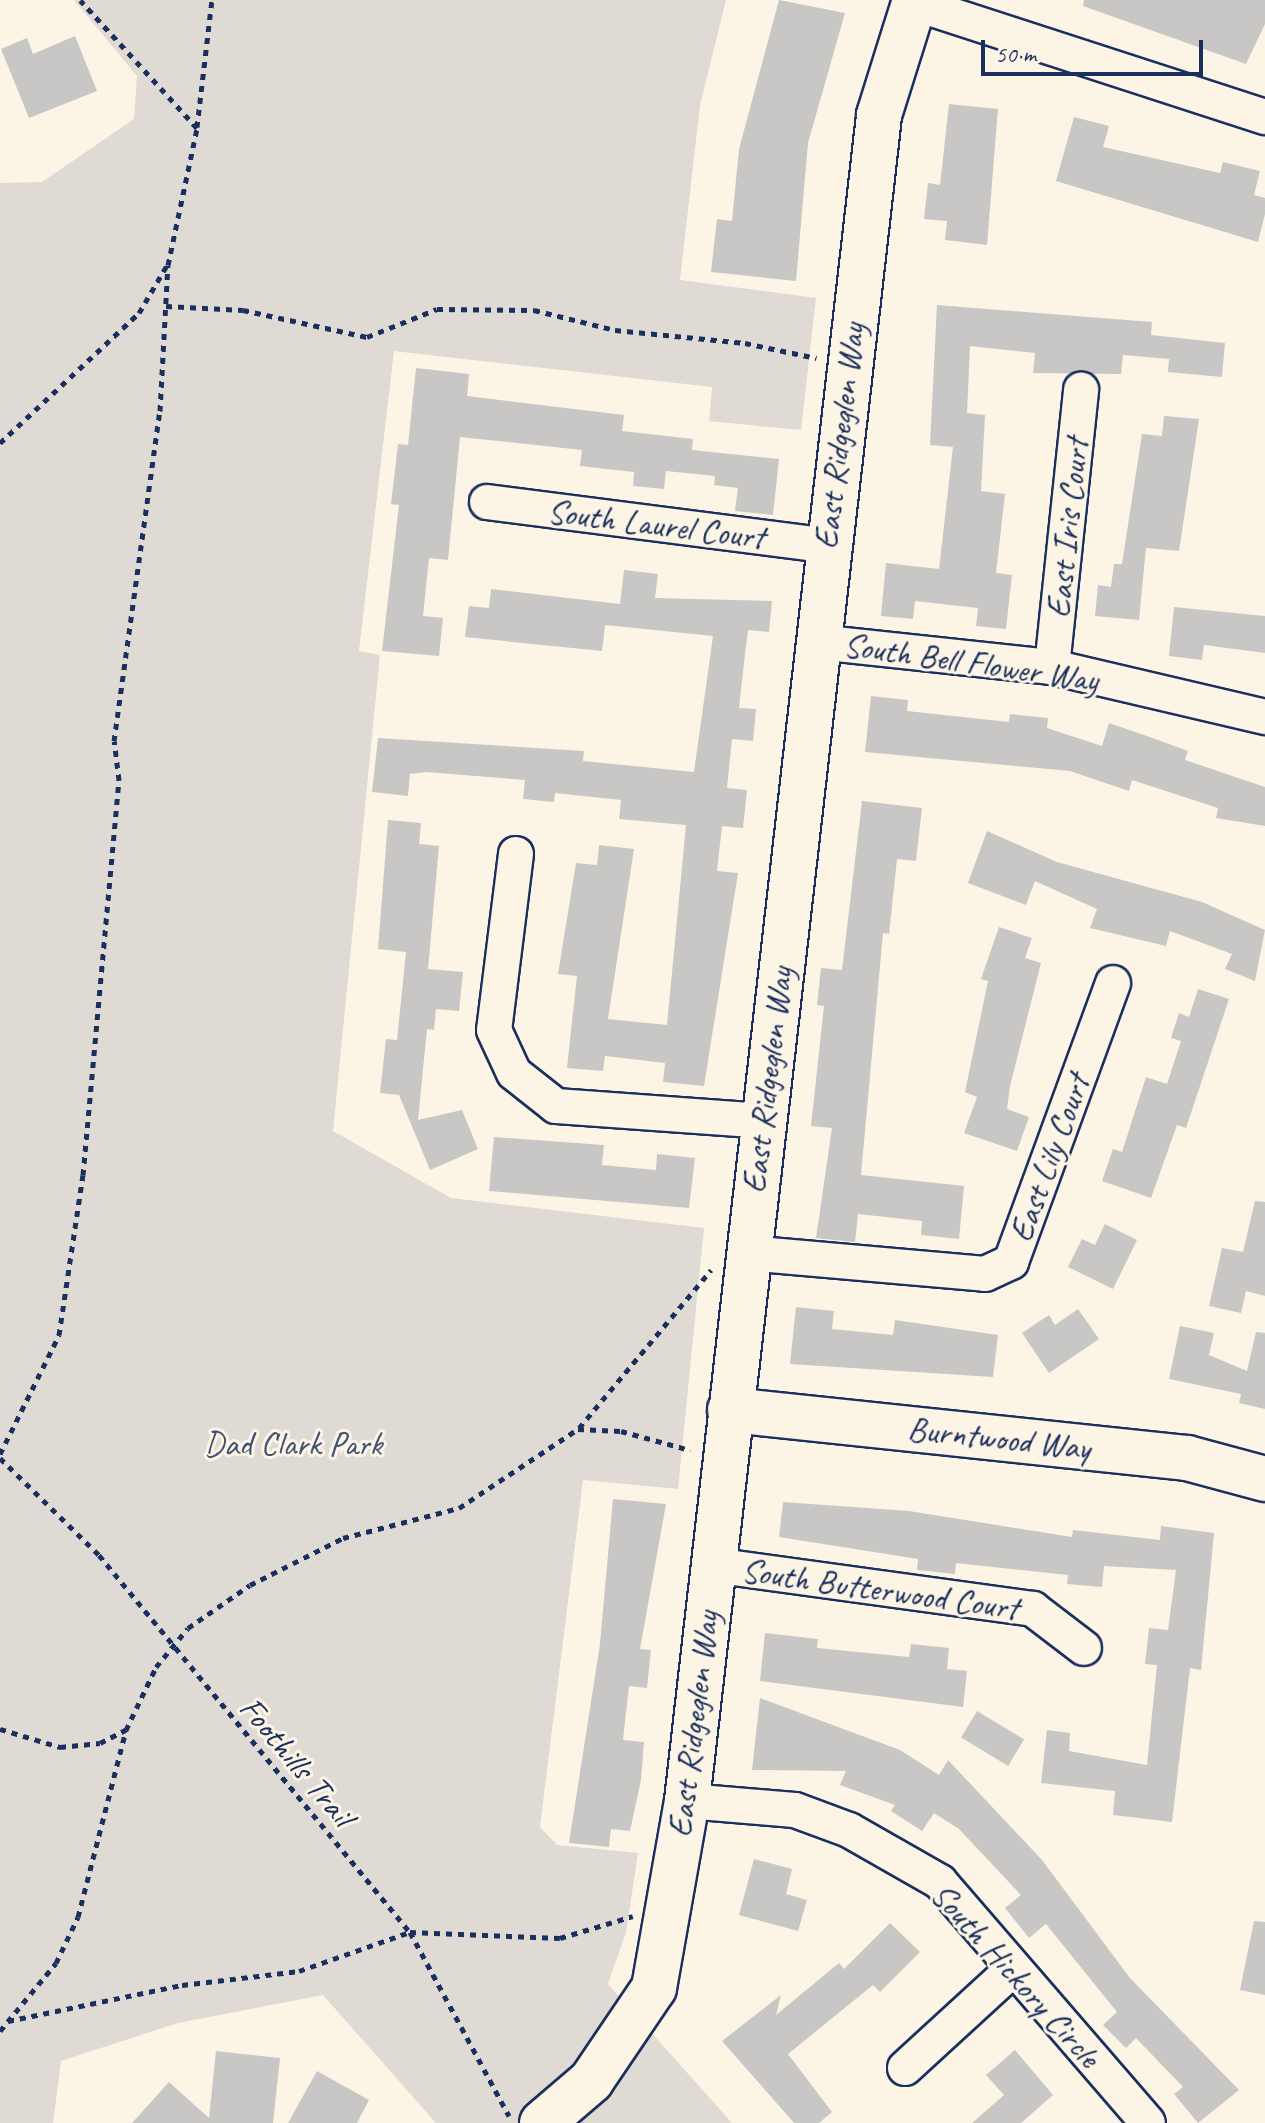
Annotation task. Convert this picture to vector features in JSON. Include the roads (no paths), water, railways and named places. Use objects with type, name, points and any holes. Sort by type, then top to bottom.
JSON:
[{"type":"street","points":[[914,2],[1265,117]]},
{"type":"street","name":"East Ridgeglen Way","points":[[542,2123],[591,2081],[654,1988],[687,1801],[848,357],[879,115],[914,2]]},
{"type":"street","name":"East Iris Court","points":[[1052,667],[1081,390]]},
{"type":"street","name":"South Laurel Court","points":[[487,502],[825,545]]},
{"type":"street","name":"South Bell Flower Way","points":[[817,642],[1052,667],[1265,717]]},
{"type":"street","points":[[516,854],[494,1030],[514,1073],[556,1106],[763,1121]]},
{"type":"street","name":"East Lily Court","points":[[747,1253],[985,1274],[1011,1262],[1113,983]]},
{"type":"street","name":"Burntwood Way","points":[[730,1410],[1187,1458],[1265,1479]]},
{"type":"street","name":"South Butterwood Court","points":[[712,1565],[1033,1609],[1084,1648]]},
{"type":"street","name":"South Hickory Circle","points":[[687,1801],[795,1810],[849,1830],[940,1882],[1012,1970],[1148,2123]]},
{"type":"street","points":[[905,2068],[1012,1970]]},
{"type":"park label","name":"Dad Clark Park","points":[[293,1444]]}]
